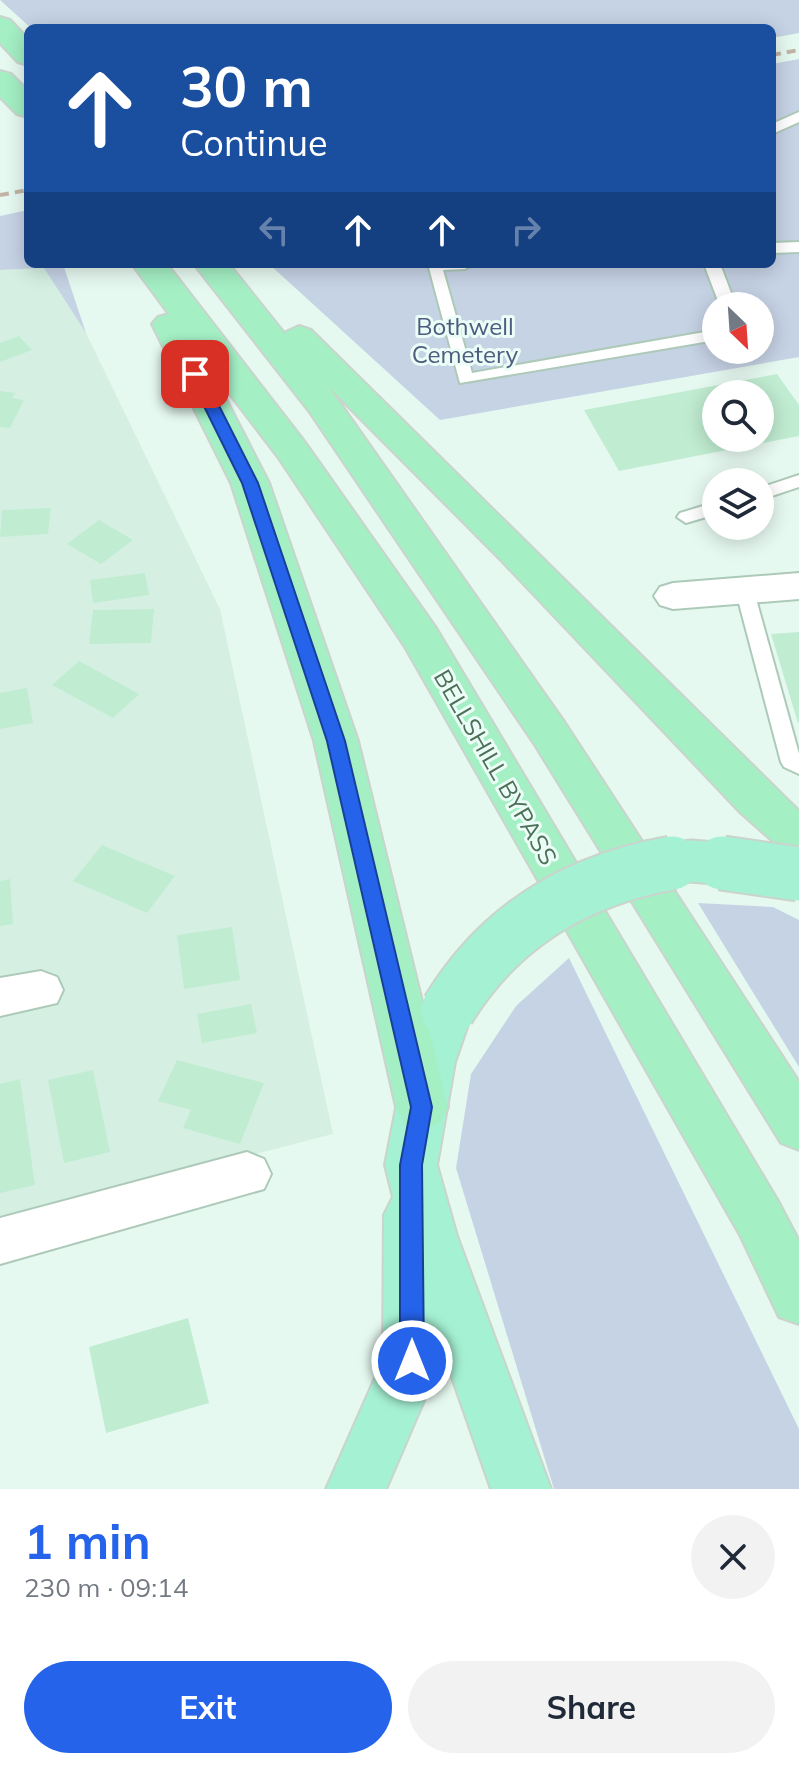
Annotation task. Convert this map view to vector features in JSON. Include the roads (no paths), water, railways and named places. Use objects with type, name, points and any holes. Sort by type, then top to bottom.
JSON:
[{"type":"highway","points":[[0,26],[24,52]]},
{"type":"highway","points":[[0,80],[24,104]]},
{"type":"highway","points":[[142,268],[250,483],[331,726],[422,1107]]},
{"type":"highway","name":"BELLSHILL BYPASS","points":[[152,268],[291,449],[421,638],[759,1218],[799,1298]]},
{"type":"highway","points":[[214,268],[322,403],[550,734],[799,1127]]},
{"type":"highway","points":[[225,268],[350,385],[757,801],[799,837]]},
{"type":"main road","points":[[356,1489],[412,1361],[411,1165],[430,1062],[448,1010],[463,980],[542,908],[604,880],[680,862],[799,874]]},
{"type":"main road","points":[[411,1165],[430,1236],[521,1489]]},
{"type":"street","points":[[673,596],[799,586]]},
{"type":"street","points":[[0,1241],[247,1174]]},
{"type":"lane","points":[[776,128],[799,116]]},
{"type":"lane","points":[[776,248],[799,247]]},
{"type":"lane","points":[[435,268],[466,379],[702,337]]},
{"type":"lane","points":[[714,268],[723,292]]},
{"type":"lane","points":[[774,489],[799,481]]},
{"type":"lane","points":[[686,517],[702,512]]},
{"type":"lane","points":[[744,588],[791,762],[799,766]]},
{"type":"lane","points":[[774,702],[799,740]]},
{"type":"railway","points":[[776,54],[799,50]]},
{"type":"railway","points":[[0,195],[24,191]]},
{"type":"park label","name":"Bothwell Cemetery","points":[[465,340]]}]
